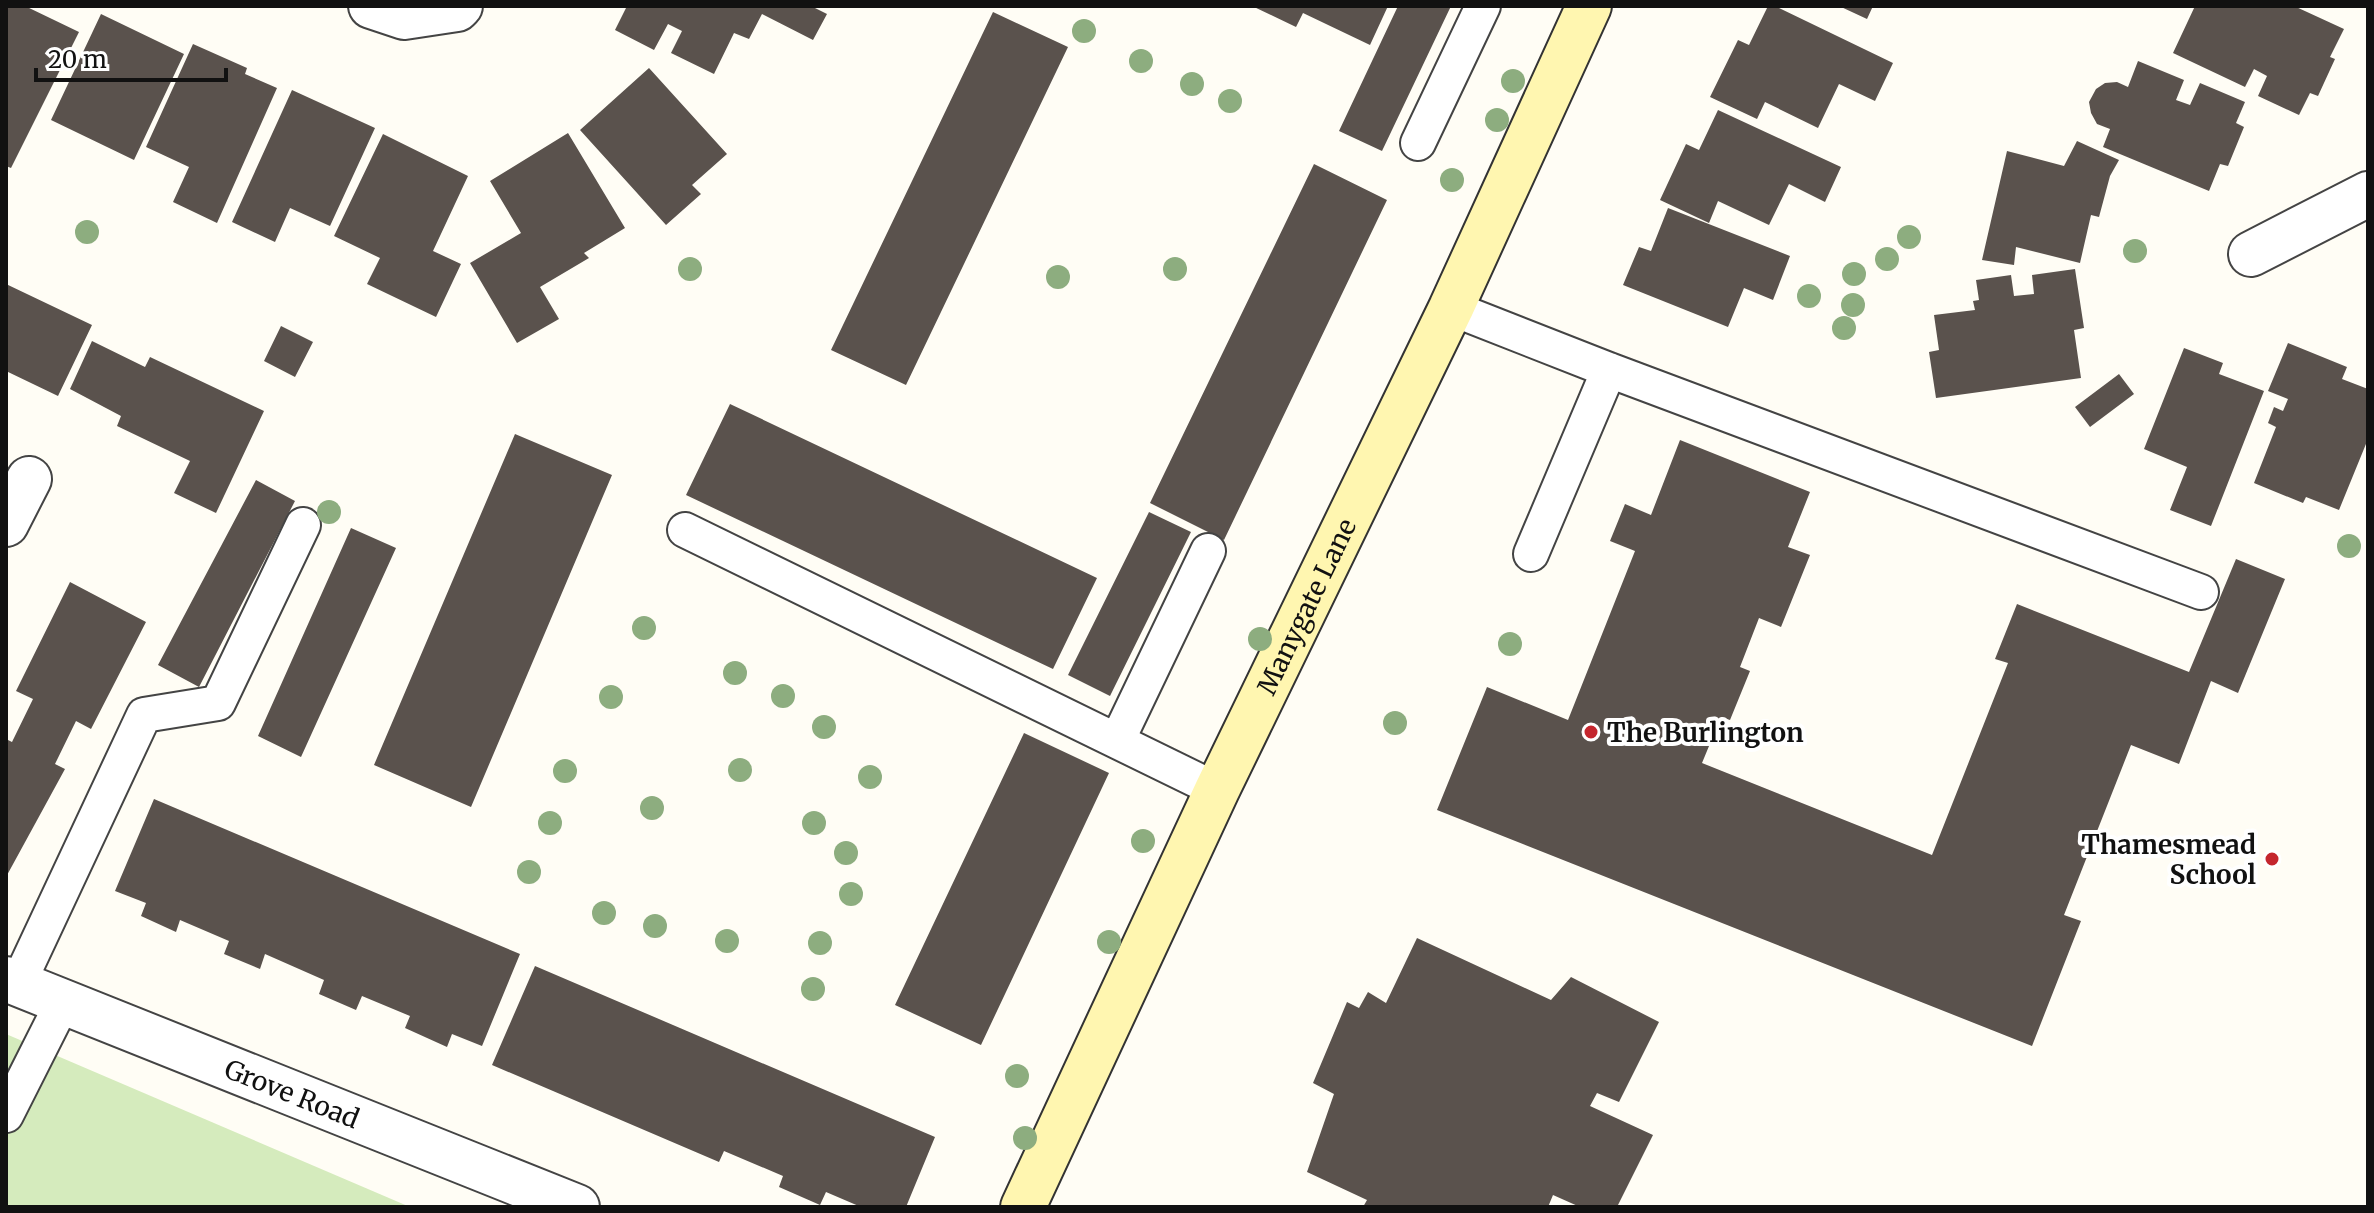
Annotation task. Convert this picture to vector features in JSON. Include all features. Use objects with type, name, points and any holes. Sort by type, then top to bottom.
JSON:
[{"type":"street","points":[[371,6],[404,17],[460,6]]},
{"type":"street","name":"Manygate Lane","points":[[1023,1207],[1217,790],[1451,308],[1589,6]]},
{"type":"street","points":[[2251,254],[2368,194]]},
{"type":"street","points":[[6,524],[29,479]]},
{"type":"street","name":"Grove Road","points":[[12,982],[577,1207]]},
{"type":"lane","points":[[1418,143],[1483,6]]},
{"type":"lane","points":[[1451,308],[2201,592]]},
{"type":"lane","points":[[1531,554],[1609,370]]},
{"type":"lane","points":[[12,982],[144,715],[218,703],[303,525]]},
{"type":"lane","points":[[685,530],[1217,790]]},
{"type":"lane","points":[[1117,741],[1208,551]]},
{"type":"lane","points":[[6,1115],[63,1002]]},
{"type":"green space","points":[[6,1034],[410,1207],[6,1207]]},
{"type":"building","points":[[6,6],[25,6],[79,32],[11,168],[6,166]]},
{"type":"building","points":[[627,6],[811,6],[827,14],[813,40],[762,14],[749,39],[734,33],[714,74],[671,53],[682,31],[668,24],[654,50],[615,30]]},
{"type":"building","points":[[1252,6],[1388,6],[1370,45],[1303,13],[1296,27]]},
{"type":"building","points":[[1398,6],[1451,6],[1382,151],[1339,131]]},
{"type":"building","points":[[1768,6],[1775,6],[1893,63],[1875,101],[1839,84],[1818,128],[1765,102],[1757,119],[1710,97],[1738,40],[1749,45]]},
{"type":"building","points":[[1839,6],[1873,6],[1867,19]]},
{"type":"building","points":[[2195,6],[2294,6],[2344,29],[2330,57],[2335,59],[2318,96],[2310,93],[2299,115],[2258,96],[2267,76],[2254,69],[2245,87],[2173,53]]},
{"type":"building","points":[[993,12],[1068,47],[906,385],[831,350]]},
{"type":"building","points":[[101,14],[184,54],[134,160],[51,120]]},
{"type":"building","points":[[193,44],[247,68],[245,74],[277,88],[217,223],[173,202],[189,167],[146,147]]},
{"type":"building","points":[[2138,61],[2184,80],[2176,100],[2190,105],[2200,83],[2245,102],[2236,123],[2244,127],[2228,166],[2220,164],[2209,191],[2103,147],[2110,129],[2097,124],[2089,102],[2096,89],[2105,83],[2117,82],[2128,87]]},
{"type":"building","points":[[649,68],[727,154],[692,185],[701,194],[666,225],[580,130]]},
{"type":"building","points":[[292,90],[375,128],[330,226],[290,208],[275,242],[232,222]]},
{"type":"building","points":[[1718,110],[1841,167],[1825,202],[1789,184],[1769,225],[1718,201],[1709,223],[1660,200],[1686,144],[1699,150]]},
{"type":"building","points":[[568,133],[625,228],[584,253],[589,258],[540,287],[559,319],[517,343],[470,263],[521,233],[490,181]]},
{"type":"building","points":[[383,134],[468,176],[433,251],[461,264],[436,317],[367,284],[380,258],[334,236]]},
{"type":"building","points":[[2077,141],[2119,160],[2110,176],[2099,217],[2091,215],[2080,263],[2016,247],[2014,265],[1982,260],[2007,151],[2064,166]]},
{"type":"building","points":[[1314,164],[1387,200],[1224,540],[1150,503]]},
{"type":"building","points":[[1668,208],[1790,256],[1773,300],[1744,288],[1728,327],[1623,285],[1639,247],[1651,251]]},
{"type":"building","points":[[2075,269],[2084,328],[2074,330],[2081,378],[1936,398],[1929,352],[1939,350],[1934,315],[1975,310],[1973,301],[1979,300],[1976,280],[2011,275],[2014,296],[2034,294],[2032,275]]},
{"type":"building","points":[[6,284],[92,325],[58,396],[6,371]]},
{"type":"building","points":[[281,326],[313,342],[295,377],[264,361]]},
{"type":"building","points":[[92,341],[145,367],[150,357],[264,411],[216,513],[174,493],[190,461],[117,426],[121,416],[70,389]]},
{"type":"building","points":[[2288,343],[2347,367],[2342,379],[2368,389],[2368,439],[2339,510],[2306,497],[2303,503],[2254,483],[2276,427],[2268,423],[2274,407],[2283,411],[2288,399],[2268,391]]},
{"type":"building","points":[[2184,348],[2223,363],[2219,374],[2264,391],[2211,526],[2170,510],[2187,467],[2144,449]]},
{"type":"building","points":[[2119,374],[2134,394],[2090,427],[2075,407]]},
{"type":"building","points":[[730,404],[1097,578],[1053,669],[686,495]]},
{"type":"building","points":[[515,434],[612,475],[471,807],[374,765]]},
{"type":"building","name":"The Burlington","points":[[1680,440],[1810,492],[1788,547],[1810,555],[1781,627],[1759,618],[1740,667],[1750,671],[1730,720],[1721,717],[1702,763],[1932,855],[2008,663],[1995,659],[2017,604],[2189,672],[2236,559],[2285,579],[2238,693],[2211,681],[2179,764],[2131,745],[2064,915],[2081,921],[2032,1046],[1437,810],[1487,687],[1568,720],[1635,551],[1610,541],[1625,504],[1651,515]]},
{"type":"building","points":[[256,480],[295,501],[199,687],[158,665]]},
{"type":"building","points":[[1149,512],[1191,532],[1110,696],[1068,675]]},
{"type":"building","points":[[351,528],[396,548],[301,757],[258,736]]},
{"type":"building","points":[[70,582],[146,622],[91,729],[76,721],[55,764],[65,769],[6,877],[6,739],[12,742],[33,699],[16,691]]},
{"type":"building","points":[[1024,733],[1109,773],[981,1045],[895,1005]]},
{"type":"building","points":[[154,799],[520,954],[482,1046],[452,1034],[447,1047],[405,1028],[410,1016],[362,996],[356,1010],[319,994],[324,980],[265,954],[260,969],[224,954],[229,941],[180,920],[176,932],[141,916],[146,903],[115,891]]},
{"type":"building","points":[[1417,938],[1551,1000],[1571,977],[1659,1022],[1619,1102],[1597,1093],[1590,1106],[1653,1135],[1617,1207],[1580,1207],[1553,1195],[1548,1207],[1363,1207],[1367,1200],[1307,1172],[1334,1094],[1313,1083],[1347,1002],[1359,1008],[1368,992],[1386,1003]]},
{"type":"building","points":[[535,966],[935,1137],[906,1207],[861,1207],[826,1192],[820,1205],[779,1187],[783,1176],[724,1151],[719,1162],[492,1065]]},
{"type":"place","name":"The Burlington","points":[[1591,732]]},
{"type":"place","name":"Thamesmead School","points":[[2272,859]]}]
